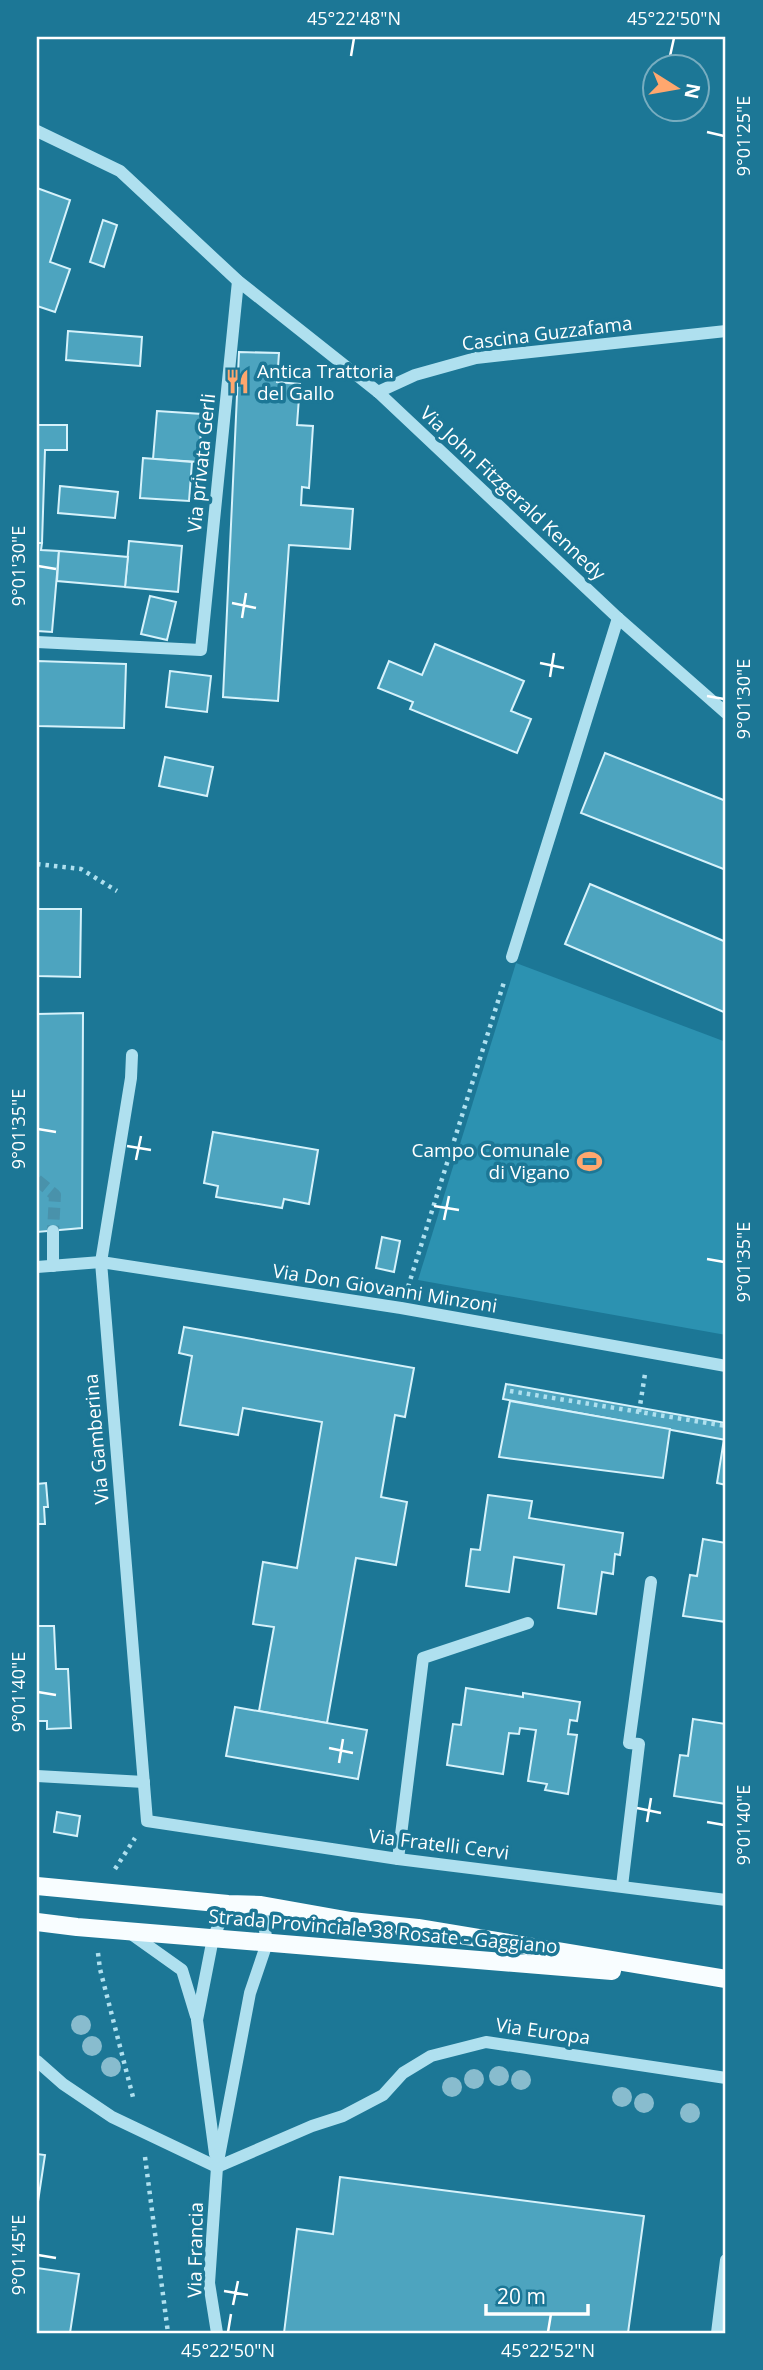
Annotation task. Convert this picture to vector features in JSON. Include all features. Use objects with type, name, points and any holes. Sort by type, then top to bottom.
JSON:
[{"type":"main road","points":[[37,1886],[261,1905],[351,1921],[432,1930],[726,1980]]},
{"type":"main road","name":"Strada Provinciale 38 Rosate - Gaggiano","points":[[37,1922],[726,1980]]},
{"type":"street","name":"Via John Fitzgerald Kennedy","points":[[37,131],[120,171],[238,281],[378,392],[618,618],[726,713]]},
{"type":"street","name":"Via privata Gerli","points":[[37,642],[201,650],[238,281]]},
{"type":"street","name":"Cascina Guzzafama","points":[[378,392],[415,375],[476,358],[726,331]]},
{"type":"street","points":[[512,957],[618,618]]},
{"type":"street","name":"Via Gamberina","points":[[132,1055],[131,1078],[101,1262],[147,1821]]},
{"type":"street","points":[[53,1266],[54,1231]]},
{"type":"street","name":"Via Don Giovanni Minzoni","points":[[37,1267],[101,1262],[401,1308],[726,1366]]},
{"type":"street","points":[[622,1886],[639,1744],[629,1743],[652,1581]]},
{"type":"street","points":[[398,1859],[422,1658],[528,1623]]},
{"type":"street","points":[[37,1776],[144,1782]]},
{"type":"street","name":"Via Fratelli Cervi","points":[[147,1821],[398,1859],[726,1900]]},
{"type":"street","points":[[197,2020],[213,1938],[228,1904]]},
{"type":"street","points":[[217,2167],[250,1993],[267,1943],[261,1905]]},
{"type":"street","points":[[127,1931],[182,1970],[197,2020],[217,2167]]},
{"type":"street","name":"Via Europa","points":[[217,2167],[312,2126],[343,2116],[383,2095],[403,2073],[431,2056],[486,2042],[726,2078]]},
{"type":"street","points":[[37,2061],[62,2084],[112,2117],[217,2167]]},
{"type":"street","name":"Via Francia","points":[[217,2167],[209,2283],[217,2333]]},
{"type":"street","points":[[717,2333],[726,2260]]},
{"type":"path","points":[[37,864],[81,869],[117,891]]},
{"type":"path","points":[[401,1308],[512,957]]},
{"type":"path","points":[[639,1412],[649,1353]]},
{"type":"path","points":[[510,1391],[726,1426]]},
{"type":"path","points":[[108,1879],[147,1821]]},
{"type":"shaded area","name":"Campo Comunale di Vigano","points":[[516,963],[726,1042],[726,1335],[418,1280]]},
{"type":"building","points":[[37,188],[70,200],[50,262],[70,269],[55,312],[37,306]]},
{"type":"building","points":[[103,220],[117,225],[104,267],[90,262]]},
{"type":"building","points":[[68,331],[142,337],[140,366],[66,360]]},
{"type":"building","points":[[239,352],[279,353],[277,382],[300,384],[297,425],[313,426],[309,488],[302,487],[301,505],[353,509],[350,549],[289,545],[278,701],[223,697]]},
{"type":"building","points":[[157,411],[202,414],[199,462],[153,459]]},
{"type":"building","points":[[37,425],[67,425],[67,450],[45,450],[42,543],[37,543]]},
{"type":"building","points":[[143,458],[192,462],[189,501],[140,498]]},
{"type":"building","points":[[60,486],[118,492],[115,518],[58,513]]},
{"type":"building","points":[[129,541],[182,546],[178,592],[125,587]]},
{"type":"building","points":[[37,543],[42,543],[41,550],[59,551],[52,632],[37,631]]},
{"type":"building","points":[[59,551],[128,557],[125,587],[57,581]]},
{"type":"building","points":[[150,596],[176,602],[167,640],[141,634]]},
{"type":"building","points":[[435,644],[524,681],[511,711],[531,719],[517,753],[410,709],[413,702],[378,688],[389,661],[422,675]]},
{"type":"building","points":[[37,661],[126,664],[124,728],[37,726]]},
{"type":"building","points":[[170,671],[211,676],[207,712],[166,707]]},
{"type":"building","points":[[605,753],[726,801],[726,870],[581,813]]},
{"type":"building","points":[[165,757],[213,767],[207,796],[159,786]]},
{"type":"building","points":[[590,884],[726,942],[726,1013],[565,944]]},
{"type":"building","points":[[37,909],[81,909],[80,977],[37,976]]},
{"type":"building","points":[[83,1013],[82,1228],[37,1232],[37,1014]]},
{"type":"building","points":[[213,1132],[318,1150],[309,1204],[284,1199],[282,1208],[216,1197],[218,1186],[204,1183]]},
{"type":"building","points":[[382,1237],[400,1241],[394,1272],[376,1268]]},
{"type":"building","points":[[184,1327],[414,1368],[405,1417],[395,1415],[381,1497],[407,1502],[396,1565],[356,1558],[327,1723],[259,1711],[274,1627],[253,1624],[263,1562],[297,1568],[322,1422],[243,1408],[238,1435],[180,1425],[192,1356],[179,1353]]},
{"type":"building","points":[[506,1384],[726,1423],[726,1440],[503,1399]]},
{"type":"building","points":[[510,1401],[670,1429],[663,1478],[499,1457]]},
{"type":"building","points":[[724,1439],[726,1440],[726,1485],[717,1483]]},
{"type":"building","points":[[46,1483],[48,1507],[44,1507],[45,1524],[37,1524],[37,1484]]},
{"type":"building","points":[[488,1495],[532,1501],[529,1518],[623,1533],[620,1555],[615,1554],[613,1574],[602,1572],[596,1614],[558,1608],[564,1565],[514,1557],[509,1592],[466,1586],[471,1549],[480,1550]]},
{"type":"building","points":[[703,1539],[726,1543],[726,1622],[683,1616],[690,1575],[697,1576]]},
{"type":"building","points":[[37,1626],[54,1626],[56,1669],[68,1669],[71,1728],[47,1729],[47,1721],[37,1721]]},
{"type":"building","points":[[466,1688],[580,1702],[577,1721],[570,1720],[568,1734],[577,1735],[568,1794],[545,1790],[547,1784],[528,1781],[536,1730],[520,1728],[519,1734],[509,1733],[503,1774],[447,1765],[453,1724],[461,1725]]},
{"type":"building","points":[[235,1707],[367,1730],[358,1779],[226,1756]]},
{"type":"building","points":[[693,1719],[726,1724],[726,1804],[674,1796],[680,1755],[688,1756]]},
{"type":"building","points":[[57,1812],[80,1816],[77,1836],[54,1832]]},
{"type":"building","points":[[37,2154],[45,2155],[37,2208]]},
{"type":"building","points":[[340,2177],[644,2216],[628,2333],[284,2333],[297,2229],[333,2234]]},
{"type":"building","points":[[37,2268],[79,2274],[70,2333],[37,2333]]},
{"type":"tunnel","points":[[37,1180],[55,1195],[53,1231]]},
{"type":"place","name":"Antica Trattoria del Gallo","points":[[237,382]]},
{"type":"place","name":"Campo Comunale di Vigano","points":[[590,1161]]}]
